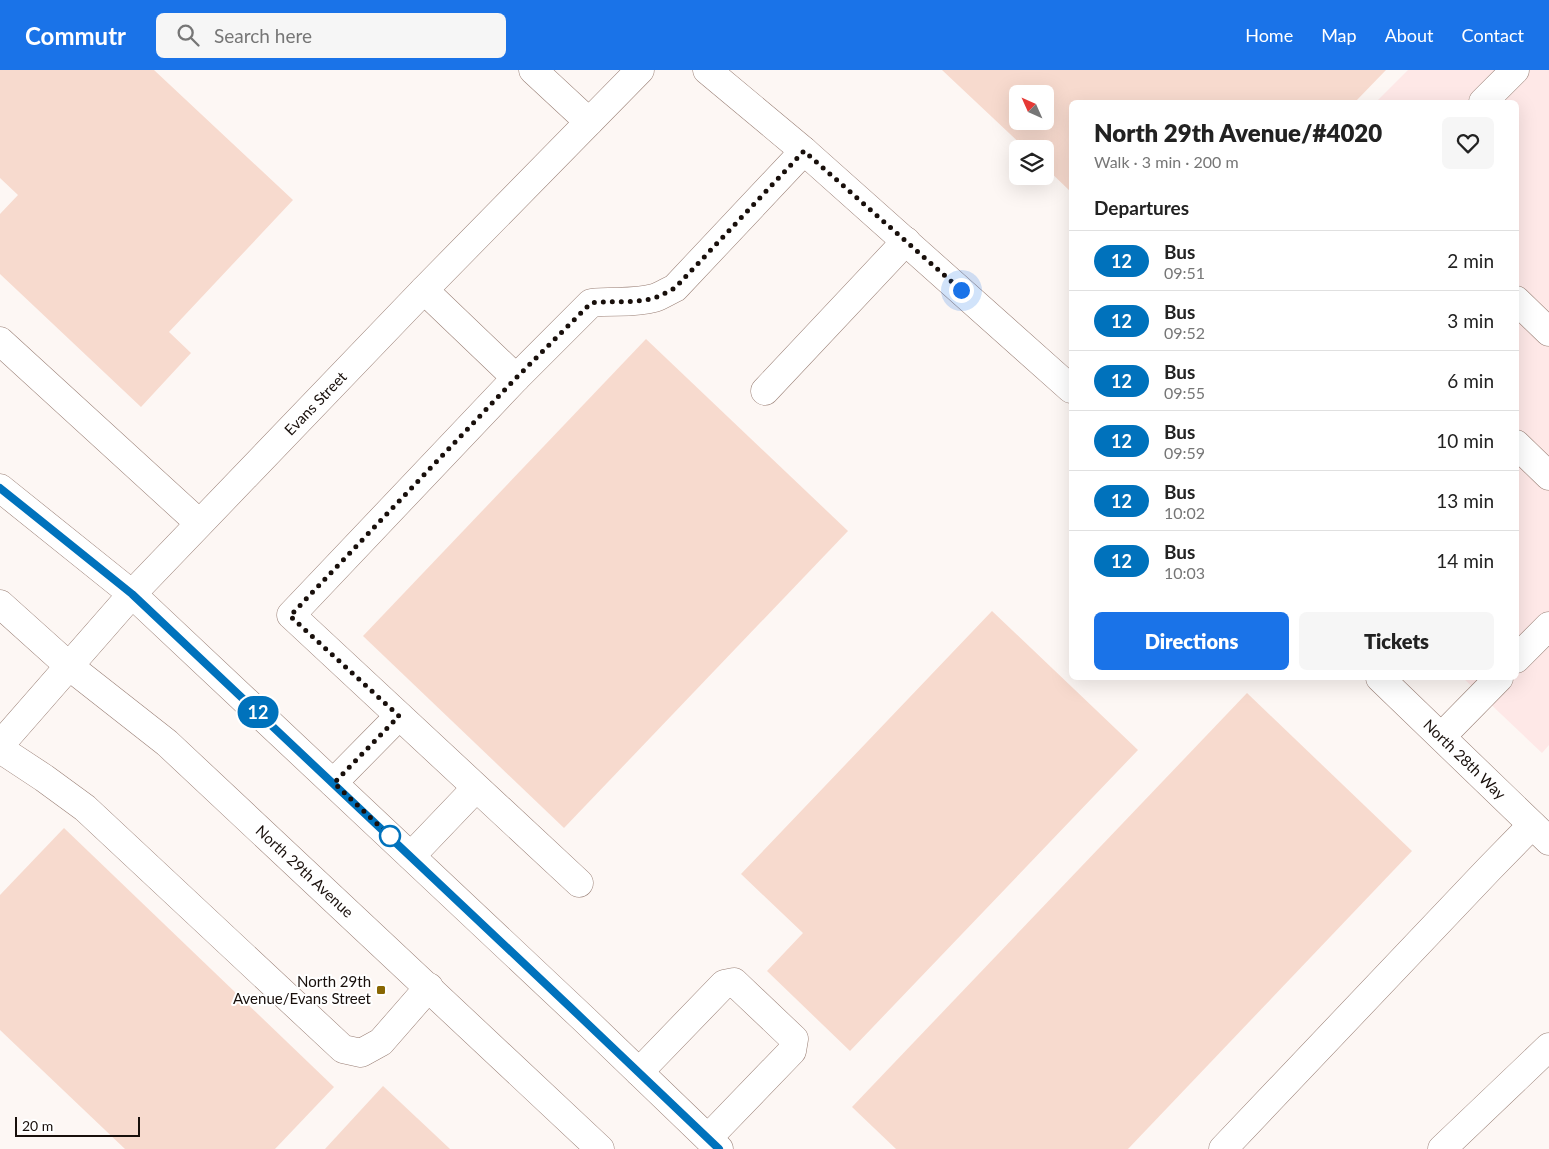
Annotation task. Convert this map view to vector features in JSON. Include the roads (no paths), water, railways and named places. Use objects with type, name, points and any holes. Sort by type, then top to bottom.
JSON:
[{"type":"street","points":[[533,70],[589,122]]},
{"type":"street","name":"Evans Street","points":[[0,747],[132,594],[424,290],[640,70]]},
{"type":"street","points":[[707,70],[804,151],[1069,386]]},
{"type":"street","points":[[1485,100],[1515,70]]},
{"type":"street","points":[[579,883],[290,616],[516,378],[591,303],[603,301],[627,302],[655,298],[675,288],[804,151]]},
{"type":"street","points":[[765,391],[906,242]]},
{"type":"street","points":[[424,290],[516,378]]},
{"type":"street","points":[[1519,303],[1549,332]]},
{"type":"street","points":[[0,341],[200,524]]},
{"type":"street","points":[[1519,447],[1549,476]]},
{"type":"street","points":[[0,488],[132,594],[714,1144],[792,1051],[794,1039],[734,982],[724,984],[639,1072]]},
{"type":"street","name":"North 29th Avenue","points":[[0,604],[69,666],[167,743],[600,1149]]},
{"type":"street","points":[[1519,656],[1549,626]]},
{"type":"street","name":"North 28th Way","points":[[1382,680],[1541,833]]},
{"type":"street","points":[[1442,736],[1497,680]]},
{"type":"street","points":[[334,783],[399,716]]},
{"type":"street","points":[[0,747],[85,808],[343,1048],[361,1053],[381,1042],[429,987]]},
{"type":"street","points":[[411,856],[476,788]]},
{"type":"street","points":[[1223,1149],[1488,869],[1541,833]]},
{"type":"street","points":[[1442,1149],[1549,1047]]},
{"type":"place","name":"North 29th Avenue/Evans Street","points":[[381,990]]}]
